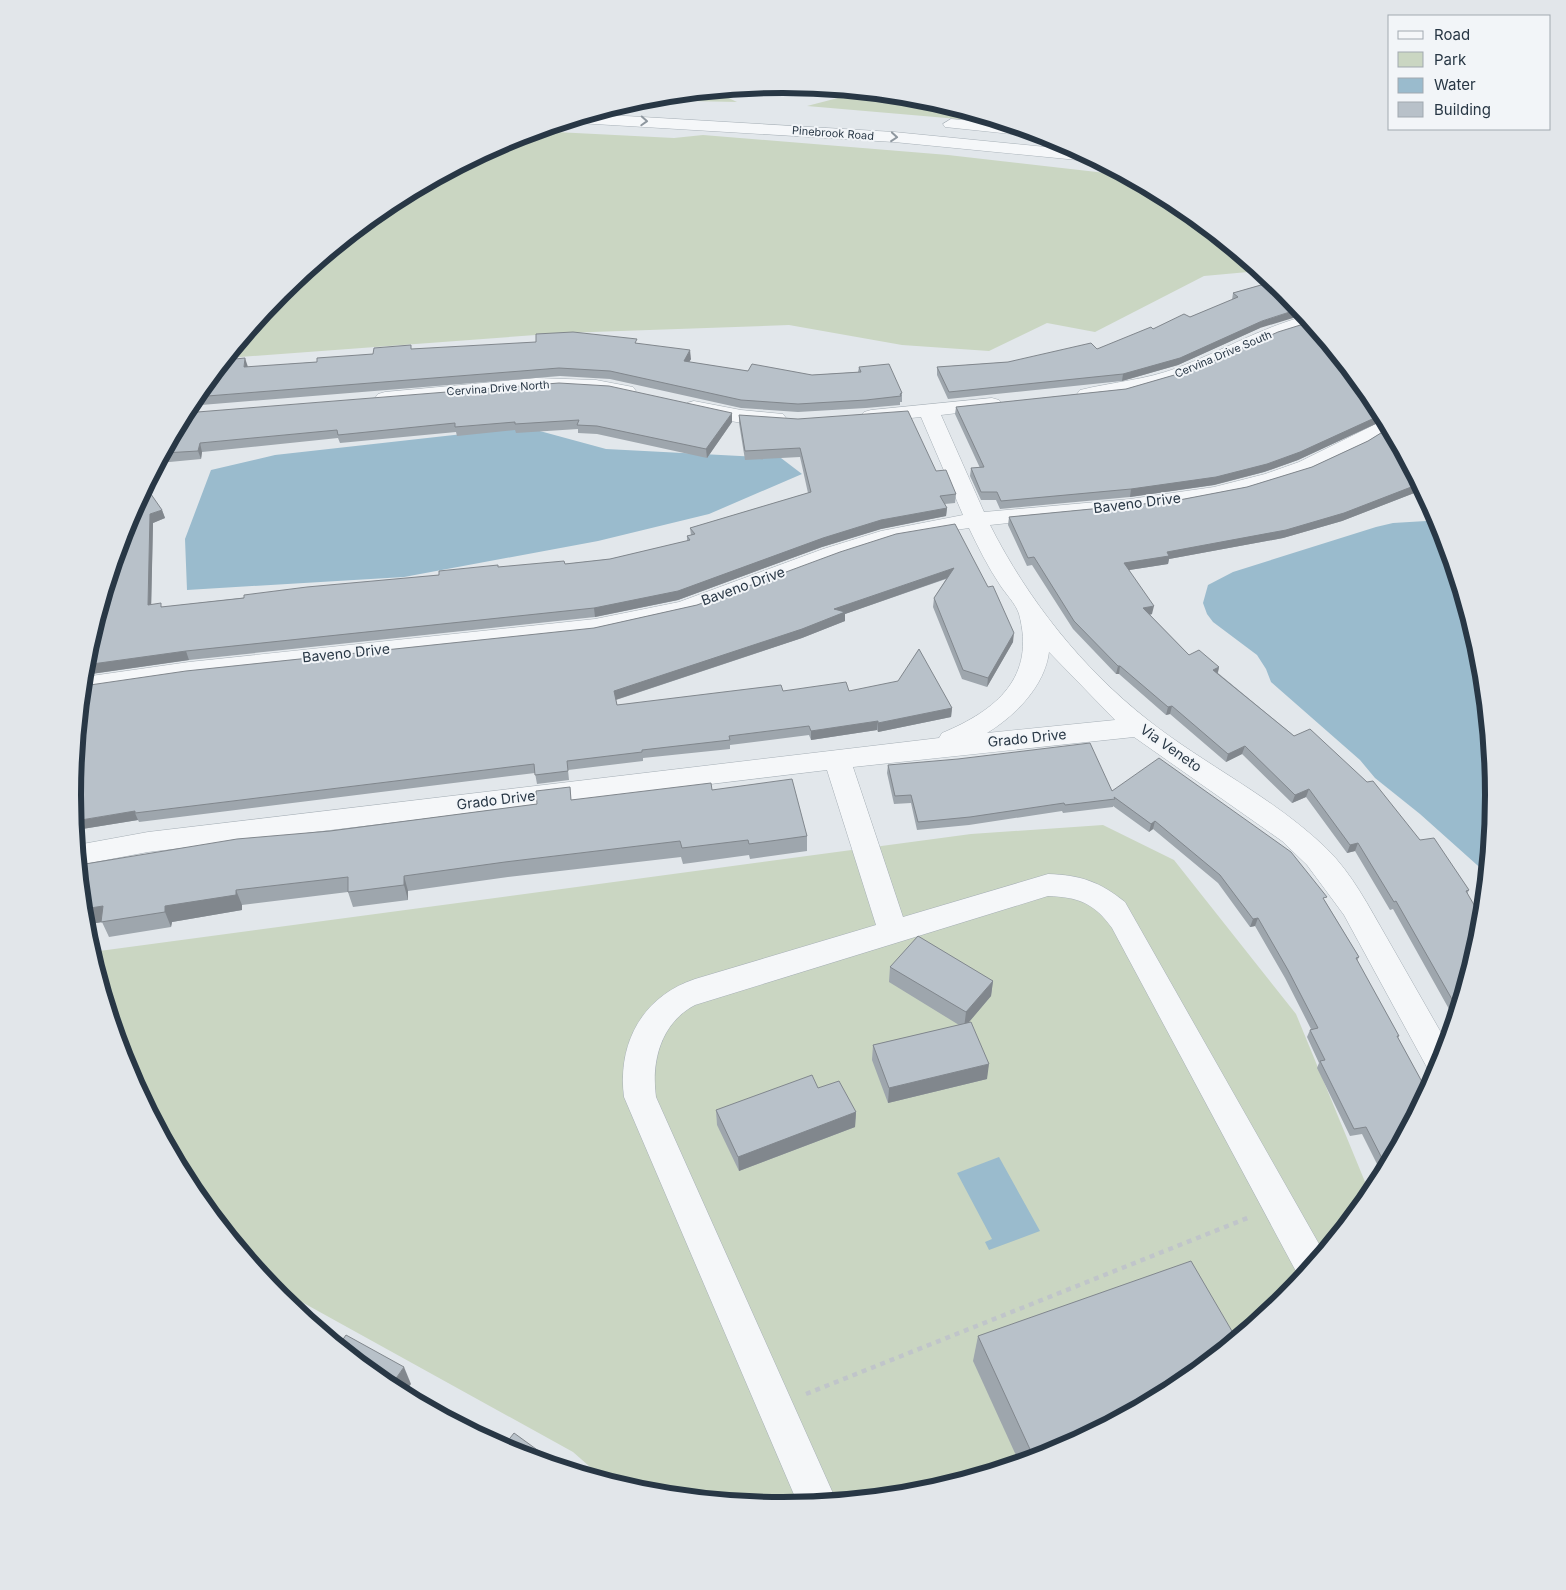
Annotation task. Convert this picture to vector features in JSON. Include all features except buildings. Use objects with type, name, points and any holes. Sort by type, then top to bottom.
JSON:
[{"type":"street","name":"Pinebrook Road","points":[[594,119],[894,137],[1067,154]]},
{"type":"street","points":[[935,122],[1007,130]]},
{"type":"street","name":"Cervina Drive South","points":[[1070,396],[1124,390],[1166,378],[1268,334],[1303,324]]},
{"type":"street","name":"Cervina Drive North","points":[[368,399],[560,384],[610,388],[647,395]]},
{"type":"street","points":[[856,417],[1013,402]]},
{"type":"street","points":[[676,403],[741,416],[798,420]]},
{"type":"street","name":"Via Veneto","points":[[928,410],[977,522],[994,556],[1024,604],[1090,682],[1139,727],[1292,834],[1317,857],[1336,880],[1354,907],[1435,1054]]},
{"type":"street","name":"Baveno Drive","points":[[90,685],[189,670],[595,627],[686,607],[851,546],[920,529],[1181,498],[1254,484],[1322,461],[1381,429]]},
{"type":"street","name":"Grado Drive","points":[[915,750],[958,738],[978,727],[998,714],[1022,686],[1033,668],[1038,652],[1034,622],[1024,604]]},
{"type":"street","name":"Grado Drive","points":[[84,853],[148,842],[838,759],[1139,727]]},
{"type":"street","points":[[838,759],[893,933]]},
{"type":"street","points":[[814,1496],[640,1097],[637,1081],[638,1063],[643,1047],[664,1011],[675,1001],[695,991],[1048,885],[1084,889],[1106,902],[1122,920],[1309,1260]]},
{"type":"path","points":[[775,1407],[1229,1224],[1279,1206]]},
{"type":"green space","points":[[725,96],[737,102],[681,101]]},
{"type":"green space","points":[[844,96],[875,99],[920,107],[977,121],[807,106]]},
{"type":"green space","points":[[552,132],[674,138],[703,135],[948,155],[1107,173],[1134,187],[1173,212],[1210,238],[1251,272],[1204,276],[1095,332],[1047,323],[989,351],[902,345],[789,325],[563,333],[235,357],[255,332],[287,299],[320,267],[356,238],[432,187],[514,147]]},
{"type":"green space","points":[[1103,825],[1174,860],[1296,1014],[1366,1185],[1340,1222],[1311,1258],[1246,1323],[1210,1352],[1134,1403],[1052,1443],[1009,1460],[965,1473],[875,1491],[783,1497],[737,1495],[691,1491],[595,1471],[573,1452],[294,1298],[255,1258],[226,1222],[175,1146],[135,1064],[118,1021],[99,951],[971,834]]},
{"type":"water","points":[[525,427],[606,449],[781,458],[802,474],[709,514],[598,541],[404,577],[187,590],[185,539],[211,470],[275,455]]},
{"type":"water","points":[[1429,521],[1448,569],[1461,613],[1479,703],[1483,749],[1485,795],[1481,868],[1420,814],[1375,778],[1360,760],[1271,682],[1266,669],[1257,655],[1213,622],[1207,614],[1203,603],[1208,585],[1233,572],[1393,523]]},
{"type":"water","points":[[999,1157],[1040,1231],[989,1250],[985,1242],[992,1239],[957,1173]]}]
